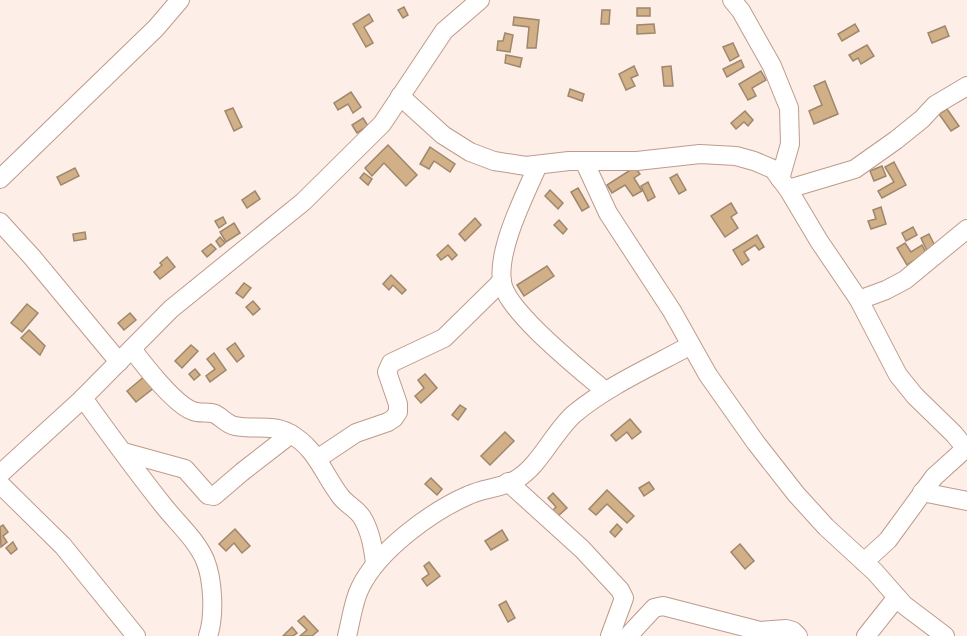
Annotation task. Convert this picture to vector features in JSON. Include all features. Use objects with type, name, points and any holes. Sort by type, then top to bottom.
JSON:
[{"type":"street","points":[[0,178],[156,28],[180,0]]},
{"type":"street","points":[[732,0],[741,11],[771,66],[789,108],[790,144],[784,184]]},
{"type":"street","points":[[0,474],[83,398],[171,309],[303,202],[382,124],[444,31],[469,4]]},
{"type":"street","points":[[784,184],[855,169],[896,140],[935,105],[967,86]]},
{"type":"street","points":[[400,96],[443,135],[470,152],[494,161],[526,166],[700,154],[736,156],[773,169],[859,300],[897,375],[954,434],[966,450],[945,466],[922,492],[903,522],[888,540],[864,562]]},
{"type":"street","points":[[584,161],[609,213],[672,311],[708,375],[756,443],[796,494],[826,527],[864,562],[904,605],[945,636]]},
{"type":"street","points":[[538,165],[506,243],[502,281],[508,297],[518,311],[605,391]]},
{"type":"street","points":[[0,222],[125,356],[150,372],[194,412],[214,413],[233,426],[274,428],[291,434],[308,448],[343,500],[352,505],[362,517],[371,535],[375,563]]},
{"type":"street","points":[[859,300],[905,280],[967,229]]},
{"type":"street","points":[[317,459],[356,433],[394,418],[398,412],[398,404],[387,372],[391,363],[444,338],[502,281]]},
{"type":"street","points":[[347,636],[360,588],[375,563],[415,528],[447,506],[472,494],[517,479],[530,468],[572,416],[605,391],[691,345]]},
{"type":"street","points":[[83,398],[144,481],[196,544],[205,560],[213,621],[208,636]]},
{"type":"street","points":[[123,452],[185,469],[208,495],[214,496],[291,434]]},
{"type":"street","points":[[508,482],[582,549],[620,590],[624,598],[610,636]]},
{"type":"street","points":[[0,484],[63,546],[136,636]]},
{"type":"street","points":[[922,492],[967,501]]},
{"type":"street","points":[[866,636],[897,597]]},
{"type":"street","points":[[628,636],[654,608],[663,606],[760,631],[786,629],[798,636]]},
{"type":"building","points":[[404,7],[408,15],[403,18],[398,10]]},
{"type":"building","points":[[637,8],[650,8],[650,16],[637,16]]},
{"type":"building","points":[[602,10],[610,10],[609,24],[601,24]]},
{"type":"building","points":[[369,14],[373,21],[364,27],[373,43],[366,47],[353,24]]},
{"type":"building","points":[[514,17],[539,20],[536,48],[527,48],[529,27],[513,25]]},
{"type":"building","points":[[654,24],[655,33],[637,34],[637,25]]},
{"type":"building","points":[[855,24],[859,31],[842,41],[838,34]]},
{"type":"building","points":[[945,26],[949,36],[932,43],[928,33]]},
{"type":"building","points":[[505,33],[513,35],[510,52],[497,50],[498,41],[503,41]]},
{"type":"building","points":[[733,43],[739,56],[730,61],[723,47]]},
{"type":"building","points":[[867,45],[874,56],[861,64],[858,58],[853,61],[849,55]]},
{"type":"building","points":[[506,55],[522,58],[520,67],[505,63]]},
{"type":"building","points":[[741,60],[744,67],[727,77],[723,69]]},
{"type":"building","points":[[634,66],[638,75],[631,78],[635,86],[626,90],[619,74]]},
{"type":"building","points":[[671,66],[673,86],[664,86],[662,67]]},
{"type":"building","points":[[761,71],[766,80],[752,88],[756,96],[748,100],[739,84]]},
{"type":"building","points":[[825,81],[838,114],[814,124],[809,111],[822,105],[814,86]]},
{"type":"building","points":[[570,89],[584,94],[582,101],[568,96]]},
{"type":"building","points":[[351,92],[361,107],[353,113],[348,104],[338,110],[334,103]]},
{"type":"building","points":[[233,108],[242,127],[234,131],[225,111]]},
{"type":"building","points":[[947,109],[959,126],[951,131],[939,114]]},
{"type":"building","points":[[745,111],[753,120],[748,126],[744,122],[736,129],[731,123]]},
{"type":"building","points":[[363,118],[368,126],[357,133],[352,125]]},
{"type":"building","points":[[388,145],[417,175],[406,186],[384,163],[372,176],[365,168]]},
{"type":"building","points":[[430,147],[455,164],[450,172],[434,161],[429,169],[420,164]]},
{"type":"building","points":[[894,162],[906,185],[882,198],[878,191],[894,182],[885,167]]},
{"type":"building","points":[[882,166],[886,176],[874,181],[870,171]]},
{"type":"building","points":[[635,167],[640,174],[634,178],[642,191],[633,196],[625,185],[612,193],[607,185]]},
{"type":"building","points":[[75,168],[79,176],[61,185],[57,177]]},
{"type":"building","points":[[364,173],[372,179],[368,185],[360,178]]},
{"type":"building","points":[[677,174],[686,190],[679,194],[670,178]]},
{"type":"building","points":[[648,182],[655,197],[648,201],[641,186]]},
{"type":"building","points":[[578,188],[589,207],[582,211],[571,192]]},
{"type":"building","points":[[550,190],[563,203],[558,209],[545,196]]},
{"type":"building","points":[[255,191],[260,199],[247,208],[242,200]]},
{"type":"building","points":[[731,203],[737,213],[731,217],[738,228],[725,237],[711,216]]},
{"type":"building","points":[[881,207],[886,224],[871,229],[868,221],[876,219],[873,210]]},
{"type":"building","points":[[223,217],[226,223],[219,228],[215,221]]},
{"type":"building","points":[[475,218],[481,225],[465,241],[459,234]]},
{"type":"building","points":[[559,220],[567,229],[563,234],[554,225]]},
{"type":"building","points":[[234,223],[240,233],[226,242],[220,232]]},
{"type":"building","points":[[913,227],[917,235],[906,241],[902,233]]},
{"type":"building","points":[[85,232],[86,239],[74,241],[73,234]]},
{"type":"building","points":[[929,234],[935,246],[927,251],[921,238]]},
{"type":"building","points":[[757,235],[764,247],[759,250],[755,245],[744,252],[749,260],[742,265],[733,250]]},
{"type":"building","points":[[220,237],[225,243],[220,247],[216,241]]},
{"type":"building","points":[[905,243],[911,252],[922,245],[926,253],[907,265],[897,248]]},
{"type":"building","points":[[211,244],[216,249],[207,257],[202,251]]},
{"type":"building","points":[[448,245],[457,255],[452,260],[448,255],[441,260],[437,255]]},
{"type":"building","points":[[167,257],[175,267],[160,279],[154,272]]},
{"type":"building","points":[[547,266],[554,276],[524,296],[517,285]]},
{"type":"building","points":[[391,275],[406,290],[402,294],[393,285],[389,290],[383,284]]},
{"type":"building","points":[[244,283],[251,288],[243,298],[236,293]]},
{"type":"building","points":[[253,301],[260,309],[253,315],[246,307]]},
{"type":"building","points":[[27,304],[38,313],[22,332],[11,323]]},
{"type":"building","points":[[130,313],[136,320],[124,330],[118,323]]},
{"type":"building","points":[[29,330],[45,346],[40,355],[21,338]]},
{"type":"building","points":[[235,343],[244,356],[237,362],[227,349]]},
{"type":"building","points":[[191,345],[198,351],[182,368],[175,361]]},
{"type":"building","points":[[214,353],[226,370],[210,382],[206,376],[215,369],[207,359]]},
{"type":"building","points":[[195,369],[200,375],[194,380],[189,374]]},
{"type":"building","points":[[425,374],[437,388],[421,403],[415,396],[424,388],[418,380]]},
{"type":"building","points":[[146,375],[155,387],[136,402],[127,391]]},
{"type":"building","points":[[460,405],[466,409],[458,420],[452,415]]},
{"type":"building","points":[[630,419],[641,432],[632,439],[627,432],[616,441],[611,435]]},
{"type":"building","points":[[505,432],[514,441],[490,465],[481,456]]},
{"type":"building","points":[[431,478],[442,489],[437,495],[425,484]]},
{"type":"building","points":[[649,482],[654,489],[644,496],[639,488]]},
{"type":"building","points":[[607,490],[634,516],[627,523],[607,504],[596,515],[589,509]]},
{"type":"building","points":[[553,493],[567,508],[557,517],[552,511],[556,507],[548,498]]},
{"type":"building","points":[[617,524],[622,529],[615,537],[610,532]]},
{"type":"building","points":[[3,525],[8,532],[3,536],[7,542],[1,547],[0,527]]},
{"type":"building","points":[[235,529],[250,546],[242,553],[234,543],[226,551],[219,544]]},
{"type":"building","points":[[502,530],[508,540],[491,550],[485,541]]},
{"type":"building","points":[[13,542],[17,549],[11,554],[6,548]]},
{"type":"building","points":[[740,544],[754,561],[745,569],[731,552]]},
{"type":"building","points":[[429,562],[440,576],[427,586],[422,579],[429,574],[424,566]]},
{"type":"building","points":[[506,601],[515,618],[508,622],[499,605]]},
{"type":"building","points":[[304,616],[318,631],[312,636],[300,636],[307,630],[298,621]]},
{"type":"building","points":[[292,627],[297,633],[293,636],[283,636]]}]
